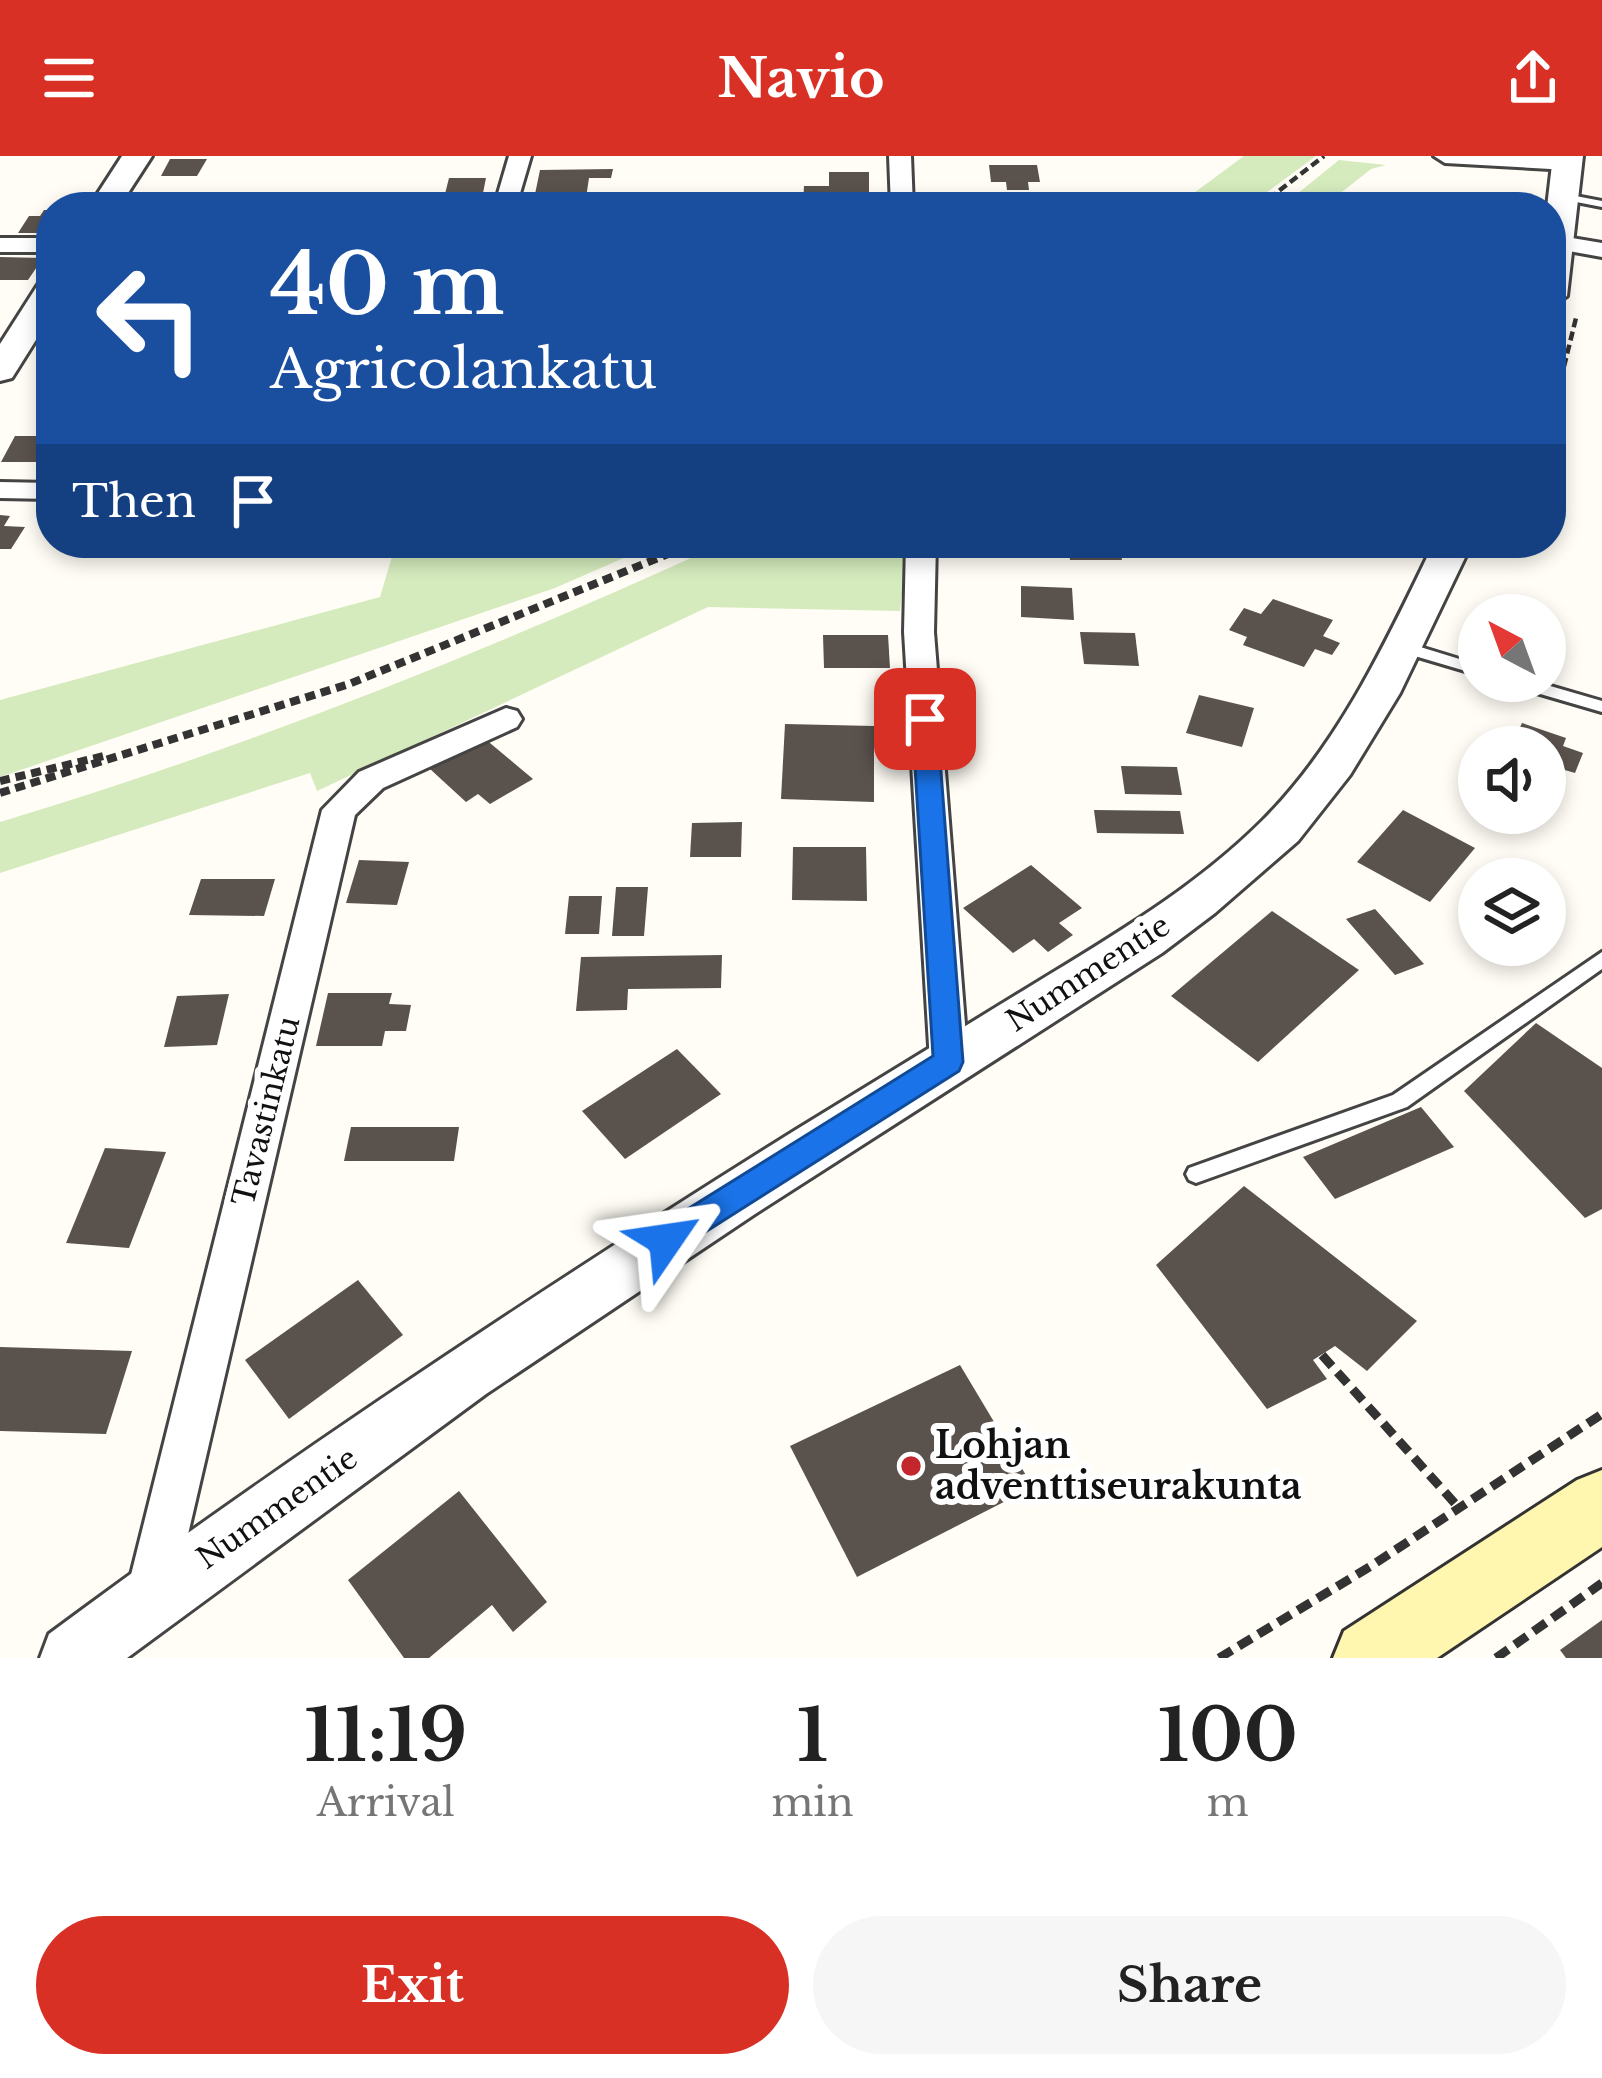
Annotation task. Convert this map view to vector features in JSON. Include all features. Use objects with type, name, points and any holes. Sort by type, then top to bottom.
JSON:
[{"type":"main road","points":[[1371,1658],[1602,1505]]},
{"type":"street","points":[[114,192],[137,156]]},
{"type":"street","points":[[510,192],[520,156]]},
{"type":"street","points":[[900,156],[901,192]]},
{"type":"street","points":[[1445,156],[1568,160],[1565,192]]},
{"type":"street","points":[[0,244],[36,245]]},
{"type":"street","points":[[1566,267],[1602,250]]},
{"type":"street","points":[[0,371],[36,314]]},
{"type":"street","points":[[0,490],[36,491]]},
{"type":"street","points":[[921,558],[919,632],[949,1062]]},
{"type":"street","name":"Nummentie","points":[[73,1658],[149,1599],[588,1289],[1145,940],[1228,878],[1282,828],[1350,740],[1446,558]]},
{"type":"street","name":"Tavastinkatu","points":[[149,1599],[339,810],[371,780],[506,719]]},
{"type":"lane","points":[[1566,197],[1602,204]]},
{"type":"lane","points":[[1403,647],[1458,664]]},
{"type":"lane","points":[[1566,696],[1602,707]]},
{"type":"lane","points":[[1196,1174],[1400,1101],[1602,959]]},
{"type":"path","points":[[1277,192],[1324,156]]},
{"type":"path","points":[[0,793],[349,684],[658,558]]},
{"type":"path","points":[[0,781],[171,740]]},
{"type":"path","points":[[1322,1355],[1459,1508]]},
{"type":"path","points":[[1219,1658],[1602,1414]]},
{"type":"path","points":[[1496,1658],[1602,1583]]},
{"type":"green space","points":[[1244,156],[1316,156],[1267,192],[1195,192]]},
{"type":"green space","points":[[1339,160],[1386,165],[1371,169],[1342,192],[1300,192]]},
{"type":"green space","points":[[392,558],[624,558],[555,588],[0,777],[0,700],[380,597]]},
{"type":"green space","points":[[690,558],[906,558],[900,611],[708,607],[317,791],[310,773],[0,873],[0,822],[276,729],[547,621]]},
{"type":"building","points":[[170,159],[207,159],[197,176],[161,176]]},
{"type":"building","points":[[989,165],[1037,165],[1040,182],[1028,182],[1029,190],[1007,190],[1006,182],[991,182]]},
{"type":"building","points":[[613,169],[611,178],[589,178],[587,192],[535,192],[540,170]]},
{"type":"building","points":[[829,172],[869,172],[869,192],[804,192],[804,186],[829,186]]},
{"type":"building","points":[[449,178],[486,178],[483,192],[446,192]]},
{"type":"building","points":[[29,216],[36,216],[36,233],[18,233]]},
{"type":"building","points":[[0,257],[36,258],[28,280],[0,280]]},
{"type":"building","points":[[15,436],[36,436],[36,462],[1,462]]},
{"type":"building","points":[[0,515],[10,516],[4,526],[25,527],[11,549],[0,549]]},
{"type":"building","points":[[1070,558],[1122,560],[1070,560]]},
{"type":"building","points":[[1021,586],[1072,588],[1074,620],[1021,617]]},
{"type":"building","points":[[1273,599],[1333,620],[1323,636],[1340,643],[1332,655],[1315,649],[1304,667],[1243,645],[1247,637],[1229,630],[1244,608],[1261,614]]},
{"type":"building","points":[[1080,632],[1135,633],[1139,666],[1084,664]]},
{"type":"building","points":[[823,635],[888,635],[890,668],[824,668]]},
{"type":"building","points":[[1199,695],[1254,708],[1242,747],[1186,733]]},
{"type":"building","points":[[785,724],[874,726],[874,802],[781,799]]},
{"type":"building","points":[[484,738],[533,779],[490,804],[478,794],[466,802],[430,769]]},
{"type":"building","points":[[1566,747],[1583,753],[1575,773],[1566,770]]},
{"type":"building","points":[[1121,766],[1177,767],[1182,795],[1125,794]]},
{"type":"building","points":[[1094,810],[1180,811],[1184,834],[1097,833]]},
{"type":"building","points":[[1403,810],[1475,848],[1467,858],[1458,858],[1458,868],[1430,902],[1357,862]]},
{"type":"building","points":[[742,822],[741,857],[690,857],[692,823]]},
{"type":"building","points":[[793,847],[866,847],[867,901],[792,900]]},
{"type":"building","points":[[359,860],[409,862],[397,905],[346,903]]},
{"type":"building","points":[[1031,865],[1082,908],[1059,923],[1073,935],[1048,952],[1034,939],[1013,953],[963,908]]},
{"type":"building","points":[[201,879],[275,879],[264,916],[189,915]]},
{"type":"building","points":[[616,887],[648,887],[644,936],[612,936]]},
{"type":"building","points":[[569,896],[602,896],[599,934],[565,934]]},
{"type":"building","points":[[1375,909],[1424,964],[1395,975],[1346,919]]},
{"type":"building","points":[[1272,911],[1359,970],[1258,1062],[1171,996]]},
{"type":"building","points":[[722,955],[721,988],[628,989],[627,1010],[576,1011],[581,957]]},
{"type":"building","points":[[328,993],[392,993],[389,1004],[411,1005],[406,1031],[385,1031],[382,1046],[316,1046]]},
{"type":"building","points":[[229,994],[217,1045],[164,1047],[177,996]]},
{"type":"building","points":[[1536,1023],[1602,1068],[1602,1209],[1585,1218],[1464,1091]]},
{"type":"building","points":[[677,1049],[721,1094],[625,1159],[582,1111]]},
{"type":"building","points":[[1421,1107],[1454,1147],[1335,1199],[1303,1157]]},
{"type":"building","points":[[351,1127],[459,1127],[454,1161],[344,1161]]},
{"type":"building","points":[[105,1148],[166,1152],[129,1248],[66,1243]]},
{"type":"building","points":[[1244,1186],[1417,1321],[1367,1371],[1335,1346],[1313,1360],[1327,1379],[1267,1409],[1156,1265]]},
{"type":"building","points":[[358,1280],[403,1335],[289,1419],[245,1360]]},
{"type":"building","points":[[0,1347],[132,1351],[106,1434],[0,1431]]},
{"type":"building","name":"Lohjan adventtiseurakunta","points":[[960,1365],[1033,1487],[857,1577],[790,1446]]},
{"type":"building","points":[[459,1491],[547,1602],[513,1632],[492,1605],[429,1658],[404,1658],[348,1580]]},
{"type":"building","points":[[1602,1620],[1602,1658],[1566,1658],[1560,1650]]},
{"type":"place","name":"Lohjan adventtiseurakunta","points":[[911,1466]]},
{"type":"route","points":[[666,1240],[949,1062],[925,719]]}]
